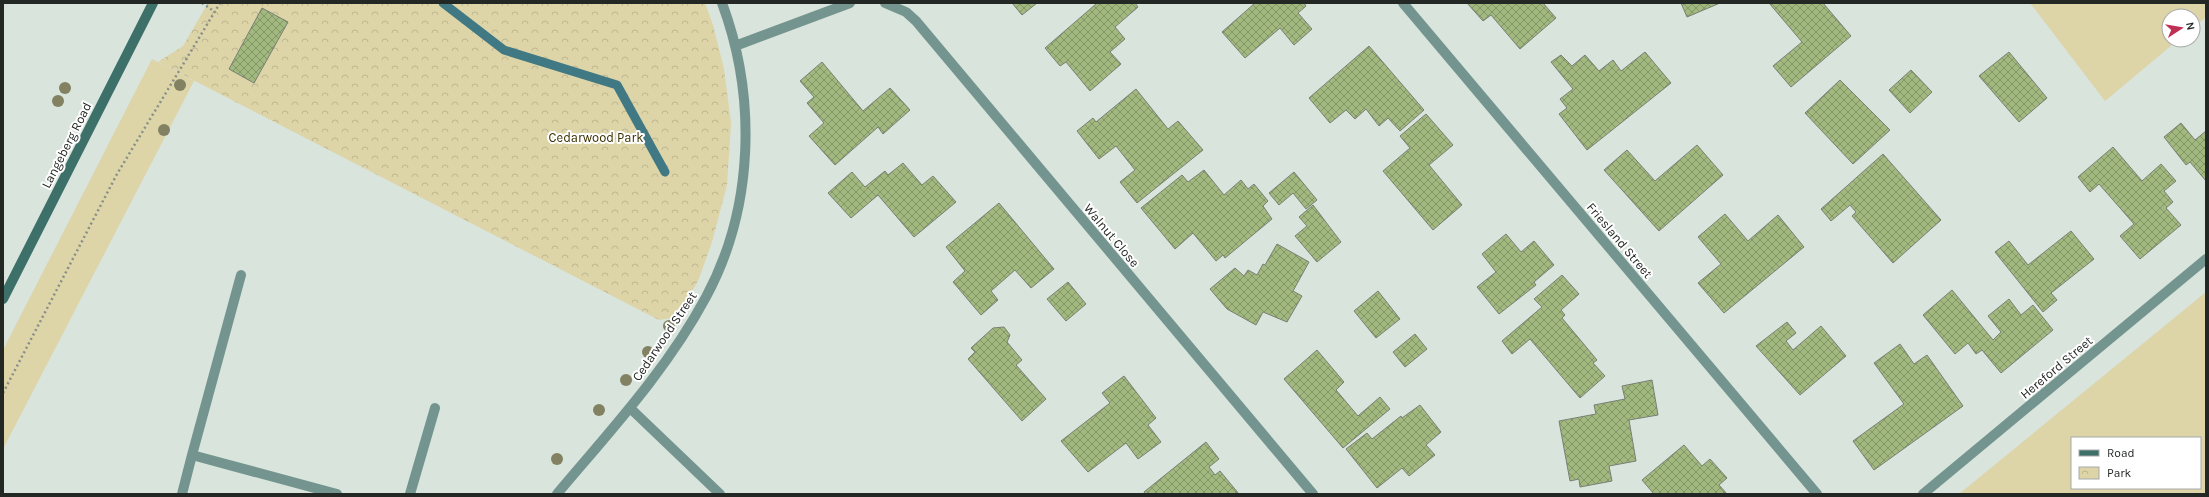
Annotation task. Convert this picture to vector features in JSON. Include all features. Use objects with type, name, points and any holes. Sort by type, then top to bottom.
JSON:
[{"type":"main road","name":"Langeberg Road","points":[[3,299],[153,3]]},
{"type":"street","name":"Cedarwood Street","points":[[557,494],[630,408],[691,324],[710,289],[732,233],[744,170],[746,123],[743,84],[735,46],[722,3]]},
{"type":"street","points":[[735,46],[850,3]]},
{"type":"street","name":"Walnut Close","points":[[885,3],[906,12],[916,21],[1312,494]]},
{"type":"street","name":"Friesland Street","points":[[1403,3],[1817,494]]},
{"type":"street","name":"Hereford Street","points":[[1923,494],[2206,259]]},
{"type":"street","points":[[182,494],[241,275]]},
{"type":"street","points":[[410,494],[436,408]]},
{"type":"street","points":[[630,408],[720,494]]},
{"type":"street","points":[[192,455],[337,494]]},
{"type":"path","points":[[202,3],[215,12]]},
{"type":"path","points":[[3,393],[117,174],[220,3]]},
{"type":"green space","name":"Cedarwood Park","points":[[208,3],[705,3],[713,25],[724,69],[731,123],[727,185],[712,242],[698,281],[677,317],[659,320],[158,62],[183,46]]},
{"type":"green space","points":[[2030,3],[2206,3],[2206,17],[2201,21],[2201,8],[2161,8],[2161,48],[2168,48],[2105,101]]},
{"type":"green space","points":[[152,59],[194,81],[3,449],[3,350]]},
{"type":"green space","points":[[2206,292],[2206,494],[1959,494]]},
{"type":"building","points":[[1012,3],[1037,3],[1022,15]]},
{"type":"building","points":[[1095,3],[1135,3],[1138,7],[1115,27],[1125,39],[1110,52],[1121,64],[1090,91],[1066,62],[1060,66],[1045,48],[1096,4]]},
{"type":"building","points":[[1255,3],[1304,3],[1306,6],[1298,13],[1312,29],[1294,45],[1280,28],[1245,58],[1222,32]]},
{"type":"building","points":[[1467,3],[1543,3],[1556,18],[1520,49],[1491,15],[1483,21]]},
{"type":"building","points":[[1681,3],[1720,3],[1687,17]]},
{"type":"building","points":[[1769,3],[1823,3],[1851,36],[1791,87],[1773,66],[1802,42]]},
{"type":"building","points":[[262,8],[288,22],[254,83],[229,69]]},
{"type":"building","points":[[1369,46],[1424,110],[1400,131],[1388,118],[1379,126],[1366,109],[1355,119],[1346,110],[1330,123],[1309,98]]},
{"type":"building","points":[[1645,52],[1671,83],[1587,150],[1559,114],[1567,108],[1560,99],[1573,89],[1551,62],[1561,55],[1572,66],[1585,55],[1599,71],[1613,60],[1621,71]]},
{"type":"building","points":[[2009,52],[2047,98],[2019,122],[1979,76]]},
{"type":"building","points":[[822,62],[863,111],[890,88],[910,110],[883,134],[878,127],[835,165],[809,136],[824,123],[807,103],[814,97],[800,81]]},
{"type":"building","points":[[1911,70],[1932,92],[1910,113],[1889,90]]},
{"type":"building","points":[[1840,80],[1890,130],[1853,164],[1805,113]]},
{"type":"building","points":[[1136,89],[1168,129],[1178,121],[1203,150],[1137,203],[1120,182],[1135,170],[1116,146],[1099,159],[1077,131],[1093,118],[1096,122]]},
{"type":"building","points":[[1426,114],[1453,145],[1429,165],[1462,205],[1433,230],[1383,171],[1410,148],[1400,136]]},
{"type":"building","points":[[2181,123],[2195,140],[2206,131],[2206,181],[2190,162],[2186,165],[2164,137]]},
{"type":"building","points":[[1697,145],[1723,175],[1659,231],[1604,170],[1627,150],[1655,181]]},
{"type":"building","points":[[2113,147],[2142,181],[2161,164],[2176,181],[2164,191],[2173,202],[2166,208],[2181,225],[2140,259],[2120,236],[2134,224],[2099,184],[2090,192],[2078,177]]},
{"type":"building","points":[[1883,154],[1941,220],[1893,263],[1852,216],[1856,212],[1850,205],[1831,221],[1821,209]]},
{"type":"building","points":[[903,163],[922,185],[933,176],[956,202],[914,237],[878,195],[851,218],[828,193],[852,172],[865,187],[885,171],[888,175]]},
{"type":"building","points":[[1204,170],[1224,195],[1241,180],[1248,189],[1254,184],[1268,201],[1263,206],[1272,219],[1225,258],[1223,255],[1216,261],[1193,233],[1175,249],[1141,208],[1182,175],[1188,182]]},
{"type":"building","points":[[1294,172],[1317,200],[1306,209],[1293,193],[1279,205],[1269,193]]},
{"type":"building","points":[[999,203],[1054,269],[1031,288],[1015,270],[991,291],[998,300],[981,315],[953,282],[965,271],[946,247]]},
{"type":"building","points":[[1313,205],[1341,242],[1317,262],[1295,236],[1307,226],[1299,217]]},
{"type":"building","points":[[1725,214],[1748,241],[1778,215],[1804,247],[1724,313],[1698,283],[1721,264],[1698,237]]},
{"type":"building","points":[[2071,231],[2094,259],[2051,293],[2057,300],[2043,312],[1995,252],[2009,241],[2028,265]]},
{"type":"building","points":[[1506,234],[1521,252],[1534,241],[1554,265],[1534,282],[1536,285],[1499,314],[1477,287],[1496,272],[1482,254]]},
{"type":"building","points":[[1277,244],[1309,262],[1293,291],[1302,296],[1287,322],[1263,312],[1256,325],[1227,309],[1210,289],[1235,268],[1244,276],[1248,270],[1257,275],[1263,264],[1265,265]]},
{"type":"building","points":[[1562,275],[1579,294],[1561,310],[1565,315],[1562,318],[1597,360],[1593,363],[1605,376],[1580,398],[1530,339],[1512,354],[1502,341],[1542,307],[1534,299]]},
{"type":"building","points":[[1068,282],[1086,304],[1066,321],[1047,299]]},
{"type":"building","points":[[1952,290],[1993,340],[2001,332],[1988,316],[2009,299],[2021,315],[2033,305],[2053,330],[2001,373],[1982,350],[1976,354],[1968,343],[1955,354],[1923,315]]},
{"type":"building","points":[[1378,291],[1400,319],[1376,338],[1354,311]]},
{"type":"building","points":[[1787,322],[1796,333],[1786,341],[1793,350],[1821,326],[1846,356],[1800,395],[1756,346]]},
{"type":"building","points":[[1004,327],[1010,335],[1007,342],[1022,360],[1016,365],[1046,399],[1022,421],[968,359],[975,352],[971,348],[993,328]]},
{"type":"building","points":[[1415,334],[1427,349],[1405,367],[1393,352]]},
{"type":"building","points":[[1900,344],[1914,364],[1927,355],[1963,406],[1874,470],[1853,441],[1904,404],[1874,363]]},
{"type":"building","points":[[1317,350],[1344,382],[1336,390],[1358,416],[1380,397],[1390,409],[1343,448],[1284,379]]},
{"type":"building","points":[[1124,376],[1156,418],[1148,425],[1161,442],[1138,459],[1126,443],[1088,472],[1061,441],[1110,403],[1102,393]]},
{"type":"building","points":[[1652,380],[1658,415],[1629,420],[1636,461],[1609,466],[1612,481],[1580,487],[1579,479],[1570,481],[1559,421],[1596,414],[1594,405],[1625,399],[1622,386]]},
{"type":"building","points":[[1420,405],[1441,432],[1426,445],[1435,455],[1409,476],[1402,468],[1377,488],[1346,449],[1367,433],[1372,439],[1401,416],[1402,418]]},
{"type":"building","points":[[1206,442],[1219,459],[1209,467],[1215,475],[1220,471],[1239,494],[1145,494],[1144,492]]},
{"type":"building","points":[[1684,445],[1702,466],[1710,459],[1727,478],[1719,485],[1727,494],[1654,494],[1642,480]]},
{"type":"waterway","points":[[443,3],[504,50],[617,85],[665,172]]}]
